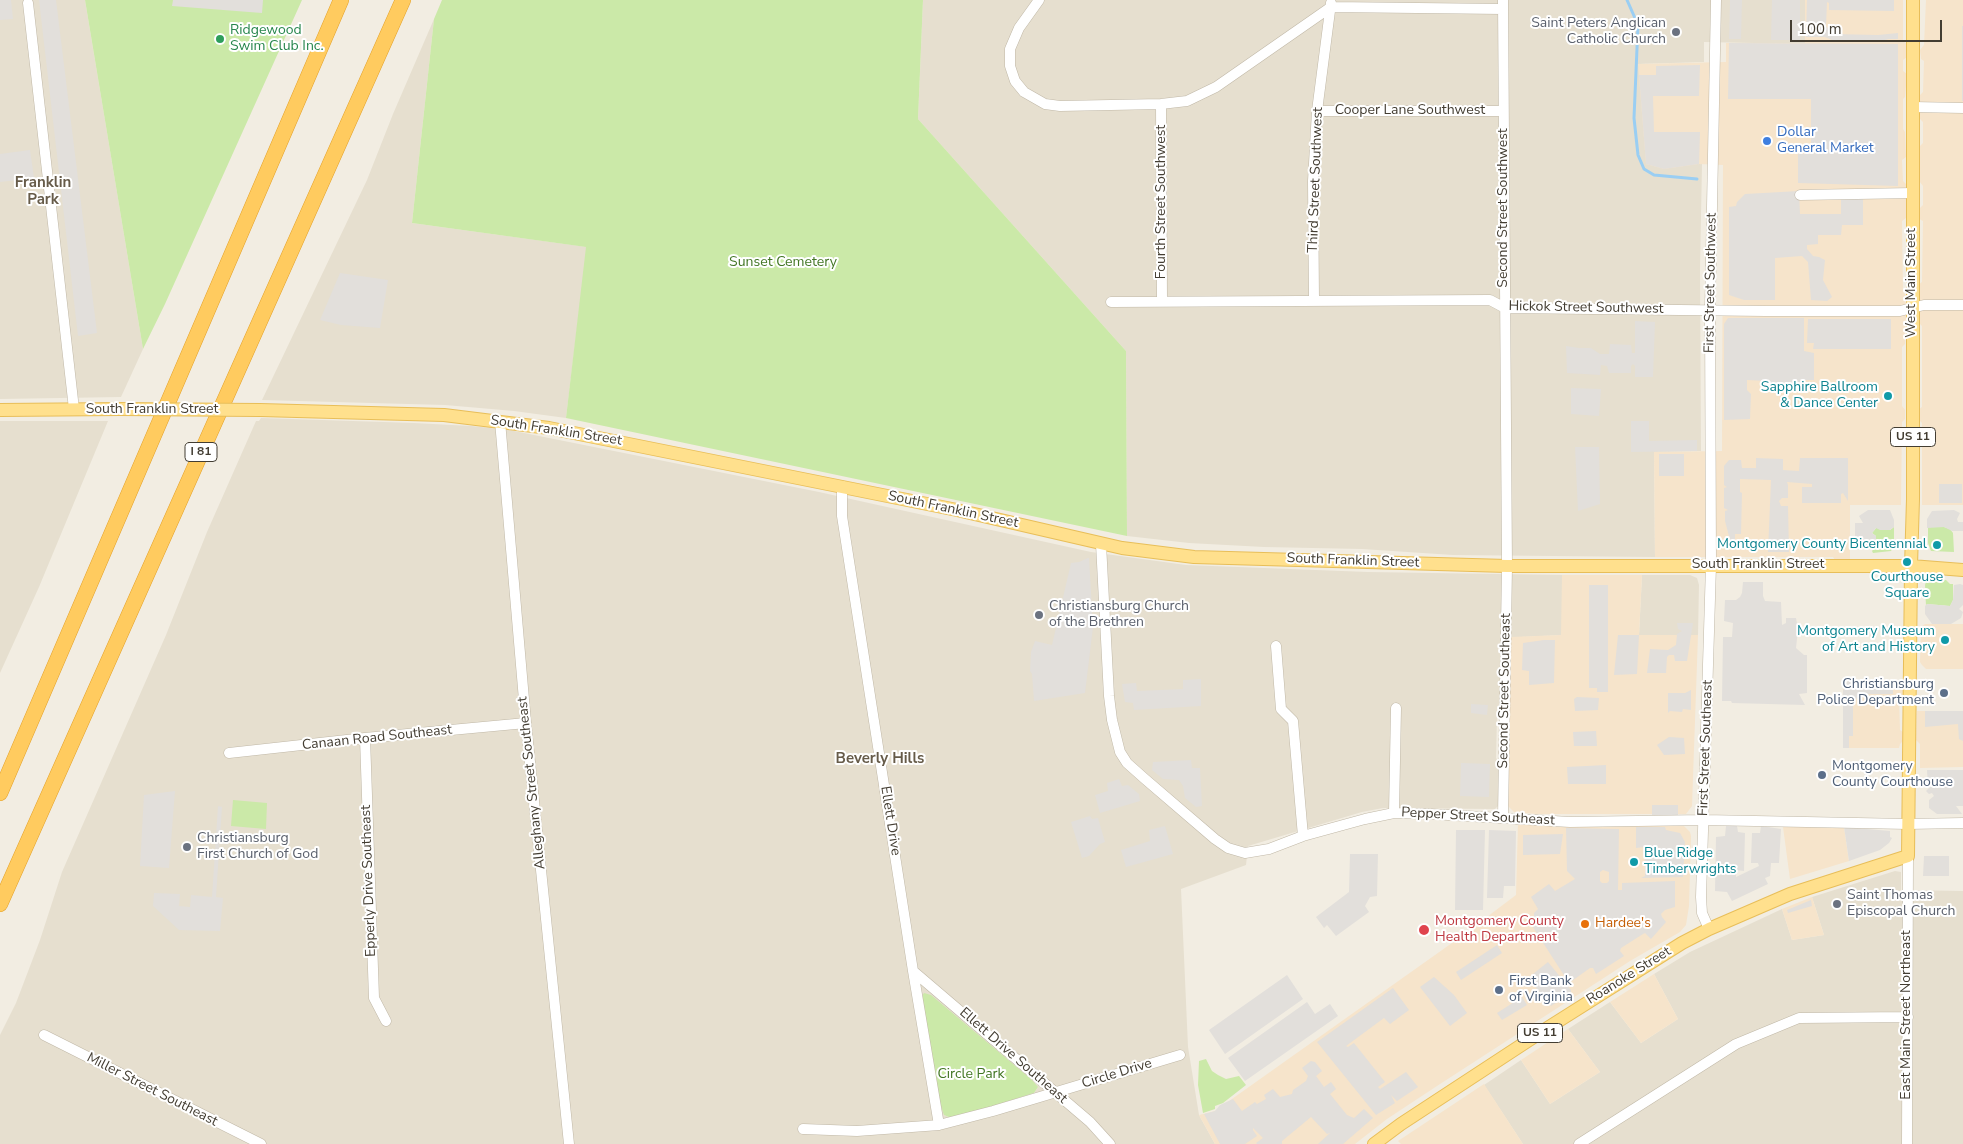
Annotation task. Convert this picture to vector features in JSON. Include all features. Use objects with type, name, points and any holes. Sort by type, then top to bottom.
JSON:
[{"type":"highway","points":[[0,793],[341,0]]},
{"type":"highway","name":"I 81","points":[[0,904],[403,0]]},
{"type":"main road","name":"West Main Street","points":[[1910,566],[1913,499],[1913,0]]},
{"type":"main road","name":"South Franklin Street","points":[[0,410],[260,410],[444,415],[500,421],[596,437],[842,486],[957,510],[1101,544],[1194,557],[1507,566],[1910,566],[1963,570]]},
{"type":"main road","name":"US 11","points":[[1908,856],[1910,566]]},
{"type":"main road","name":"Roanoke Street","points":[[1374,1144],[1409,1119],[1614,985],[1709,929],[1790,894],[1908,856]]},
{"type":"street","points":[[1039,0],[1019,28],[1010,49],[1010,66],[1015,81],[1024,92],[1046,104],[1060,106],[1161,104],[1187,101],[1216,87],[1331,3],[1503,5]]},
{"type":"street","name":"First Street Southwest","points":[[1712,566],[1710,310],[1716,0]]},
{"type":"street","points":[[28,3],[74,409]]},
{"type":"street","name":"Third Street Southwest","points":[[1314,301],[1313,181],[1317,111],[1331,3]]},
{"type":"street","name":"Second Street Southwest","points":[[1503,5],[1507,566]]},
{"type":"street","name":"Fourth Street Southwest","points":[[1161,104],[1162,301]]},
{"type":"street","points":[[1913,107],[1963,108]]},
{"type":"street","name":"Cooper Lane Southwest","points":[[1317,111],[1503,111]]},
{"type":"street","points":[[1800,194],[1913,192]]},
{"type":"street","name":"Hickok Street Southwest","points":[[1111,302],[1490,300],[1505,308],[1900,311],[1924,305],[1963,305]]},
{"type":"street","name":"Alleghany Street Southeast","points":[[500,421],[526,723],[569,1144]]},
{"type":"street","name":"Ellett Drive","points":[[842,486],[842,516],[939,1125]]},
{"type":"street","name":"Pepper Street Southeast","points":[[1101,544],[1112,720],[1120,752],[1127,762],[1207,833],[1228,848],[1245,853],[1269,848],[1365,818],[1394,814],[1503,817],[1570,822],[1704,820],[1908,824],[1963,823]]},
{"type":"street","name":"Second Street Southeast","points":[[1503,817],[1507,566]]},
{"type":"street","name":"First Street Southeast","points":[[1709,929],[1702,913],[1701,905],[1712,566]]},
{"type":"street","points":[[1276,646],[1281,709],[1293,721],[1303,836]]},
{"type":"street","points":[[1394,814],[1396,708]]},
{"type":"street","name":"Canaan Road Southeast","points":[[229,753],[526,723]]},
{"type":"street","name":"Epperly Drive Southeast","points":[[365,738],[374,998],[386,1021]]},
{"type":"street","name":"East Main Street Northeast","points":[[1907,1144],[1908,856]]},
{"type":"street","name":"Ellett Drive Southeast","points":[[913,971],[1090,1122],[1110,1144]]},
{"type":"street","points":[[1579,1144],[1736,1044],[1799,1018],[1908,1016]]},
{"type":"street","name":"Miller Street Southeast","points":[[44,1035],[260,1144]]},
{"type":"street","name":"Circle Drive","points":[[803,1129],[857,1131],[939,1125],[1180,1055]]},
{"type":"shaded area","points":[[0,0],[85,0],[143,349],[121,397],[0,399]]},
{"type":"shaded area","points":[[0,0],[11,0],[13,19],[0,20]]},
{"type":"shaded area","points":[[39,0],[56,0],[97,333],[78,336]]},
{"type":"shaded area","points":[[173,0],[263,0],[262,13],[172,6]]},
{"type":"shaded area","points":[[923,0],[1805,0],[1805,44],[1704,42],[1704,62],[1638,64],[1699,164],[1702,164],[1700,269],[1701,451],[1654,452],[1655,557],[1453,555],[1362,549],[1189,543],[1127,536],[1126,351],[918,119]]},
{"type":"shaded area","points":[[1730,0],[1742,0],[1741,39],[1729,39]]},
{"type":"shaded area","points":[[1772,0],[1800,0],[1800,40],[1771,40]]},
{"type":"shaded area","points":[[1805,0],[1903,0],[1903,41],[1907,44],[1907,57],[1903,60],[1903,71],[1907,74],[1905,97],[1903,99],[1903,129],[1905,132],[1906,157],[1902,160],[1903,181],[1906,184],[1906,218],[1902,221],[1903,292],[1906,295],[1906,322],[1905,344],[1902,347],[1902,406],[1905,410],[1905,419],[1902,422],[1901,505],[1850,505],[1850,559],[1840,561],[1835,560],[1833,557],[1655,557],[1654,452],[1722,451],[1723,165],[1699,164],[1664,169],[1646,164],[1638,64],[1726,62],[1726,43],[1805,43]]},
{"type":"shaded area","points":[[1807,0],[1894,0],[1894,11],[1829,10],[1829,3],[1827,2],[1826,26],[1833,34],[1878,35],[1898,33],[1898,39],[1876,42],[1806,37]]},
{"type":"shaded area","points":[[1926,0],[1963,0],[1963,505],[1922,505],[1922,423],[1918,419],[1918,410],[1922,407],[1922,326],[1919,323],[1918,285],[1922,282],[1923,221],[1919,219],[1919,209],[1923,205],[1923,186],[1920,182],[1920,146],[1923,143],[1923,122],[1920,119],[1920,95],[1923,92],[1924,61],[1921,59],[1920,50],[1924,45]]},
{"type":"shaded area","points":[[434,19],[412,223],[587,247],[566,418],[445,405],[262,400],[367,180]]},
{"type":"shaded area","points":[[1963,26],[1963,101],[1962,101]]},
{"type":"shaded area","points":[[1729,43],[1898,44],[1898,186],[1798,183],[1798,154],[1811,154],[1811,99],[1728,99]]},
{"type":"shaded area","points":[[1700,65],[1699,96],[1653,96],[1654,132],[1700,132],[1699,164],[1664,169],[1646,164],[1639,75],[1656,75],[1656,66]]},
{"type":"shaded area","points":[[30,150],[34,178],[0,182],[0,154]]},
{"type":"shaded area","points":[[1799,191],[1800,214],[1841,214],[1841,196],[1863,196],[1863,225],[1842,225],[1841,235],[1818,235],[1818,244],[1807,245],[1807,249],[1813,256],[1825,260],[1823,280],[1832,297],[1827,301],[1811,300],[1808,262],[1802,256],[1775,258],[1775,300],[1744,300],[1729,295],[1729,207],[1736,206],[1737,202],[1745,194]]},
{"type":"shaded area","points":[[340,273],[388,280],[380,328],[341,325],[320,320]]},
{"type":"shaded area","points":[[1728,318],[1804,318],[1804,351],[1814,353],[1814,380],[1804,380],[1803,388],[1775,389],[1767,381],[1747,380],[1747,390],[1751,394],[1750,419],[1724,420],[1724,324]]},
{"type":"shaded area","points":[[1808,319],[1891,319],[1891,349],[1813,349],[1814,343],[1807,343]]},
{"type":"shaded area","points":[[1635,321],[1655,322],[1653,377],[1635,377],[1635,366],[1633,364],[1631,366],[1631,373],[1609,373],[1607,366],[1601,365],[1600,375],[1567,373],[1566,346],[1591,348],[1600,354],[1609,354],[1610,344],[1631,345],[1632,353],[1635,353]]},
{"type":"shaded area","points":[[1571,388],[1601,389],[1599,416],[1571,414]]},
{"type":"shaded area","points":[[261,418],[414,423],[509,430],[819,492],[1091,552],[1186,565],[1368,572],[1562,575],[1562,635],[1501,638],[1501,714],[1497,717],[1496,758],[1499,762],[1499,805],[1495,809],[1383,808],[1362,812],[1248,846],[1246,865],[1181,889],[1188,1047],[1199,1115],[1215,1144],[0,1144],[0,1035],[16,1003],[40,940],[62,872],[166,635],[207,532],[256,421],[259,421]],"holes":[[[1038,1087],[1034,1093],[951,1118],[944,1115]]]},
{"type":"shaded area","points":[[0,421],[108,421],[39,587],[0,673]]},
{"type":"shaded area","points":[[1631,421],[1649,421],[1649,441],[1697,440],[1697,451],[1631,452]]},
{"type":"shaded area","points":[[1575,447],[1599,447],[1600,504],[1578,511]]},
{"type":"shaded area","points":[[1659,454],[1684,454],[1684,476],[1659,476]]},
{"type":"shaded area","points":[[1756,458],[1783,459],[1783,470],[1799,471],[1800,458],[1848,458],[1848,501],[1843,493],[1841,494],[1841,503],[1802,503],[1802,487],[1812,487],[1812,484],[1787,482],[1788,498],[1782,498],[1779,501],[1781,506],[1788,506],[1789,552],[1768,552],[1771,480],[1740,479],[1740,492],[1742,493],[1741,534],[1735,534],[1735,540],[1730,540],[1725,521],[1725,511],[1728,510],[1724,508],[1724,488],[1727,487],[1724,485],[1724,466],[1729,460],[1741,460],[1742,468],[1756,468]]},
{"type":"shaded area","points":[[1939,484],[1962,484],[1962,503],[1939,503]]},
{"type":"shaded area","points":[[1868,510],[1890,510],[1894,520],[1894,527],[1890,530],[1876,528],[1872,533],[1876,536],[1876,546],[1858,550],[1855,547],[1855,523],[1863,523],[1859,516]]},
{"type":"shaded area","points":[[1954,510],[1960,513],[1957,519],[1958,522],[1963,522],[1963,531],[1952,531],[1944,527],[1927,528],[1927,519],[1932,511]]},
{"type":"shaded area","points":[[1089,558],[1093,627],[1085,693],[1034,701],[1032,674],[1030,671],[1031,652],[1035,641],[1052,645],[1071,563]]},
{"type":"shaded area","points":[[1562,575],[1642,575],[1639,635],[1698,635],[1692,806],[1686,814],[1536,814],[1514,812],[1507,805],[1510,637],[1561,635]]},
{"type":"shaded area","points":[[1642,575],[1690,575],[1697,578],[1699,585],[1698,635],[1639,635]]},
{"type":"shaded area","points":[[1743,582],[1763,582],[1765,601],[1781,602],[1782,625],[1786,623],[1786,618],[1796,618],[1798,629],[1796,648],[1804,655],[1807,655],[1807,693],[1799,694],[1805,705],[1732,703],[1731,701],[1722,701],[1723,637],[1732,637],[1733,623],[1724,621],[1725,600],[1736,600],[1740,597]]},
{"type":"shaded area","points":[[1589,585],[1608,585],[1608,692],[1597,692],[1597,688],[1589,688]]},
{"type":"shaded area","points":[[1954,585],[1963,585],[1963,605],[1959,609],[1963,612],[1961,618],[1951,624],[1932,624],[1925,614],[1925,606],[1927,604],[1950,606],[1953,600]]},
{"type":"shaded area","points":[[1677,623],[1693,623],[1687,661],[1675,661],[1674,655],[1669,655],[1667,657],[1666,673],[1647,673],[1650,649],[1668,650],[1676,645],[1677,634],[1682,631],[1678,629]]},
{"type":"shaded area","name":"Montgomery Museum of Art and History","points":[[1925,624],[1963,624],[1963,669],[1926,669],[1922,665],[1920,662],[1921,627]]},
{"type":"shaded area","points":[[1618,635],[1639,635],[1637,674],[1614,675]]},
{"type":"shaded area","points":[[1555,640],[1554,683],[1529,685],[1529,671],[1522,670],[1523,643]]},
{"type":"shaded area","points":[[1201,679],[1201,706],[1134,710],[1133,703],[1125,702],[1122,684],[1136,683],[1137,691],[1183,689],[1183,680]]},
{"type":"shaded area","points":[[1848,680],[1893,680],[1893,694],[1858,694],[1858,698],[1853,700],[1853,736],[1849,736],[1849,748],[1843,748],[1843,691]]},
{"type":"shaded area","points":[[1899,685],[1903,688],[1904,693],[1899,697],[1900,730],[1903,732],[1904,740],[1899,748],[1843,748],[1843,686]]},
{"type":"shaded area","points":[[1691,690],[1691,710],[1683,709],[1682,712],[1670,711],[1668,713],[1668,693],[1685,693]]},
{"type":"shaded area","points":[[1577,697],[1599,698],[1598,710],[1575,711],[1574,699]]},
{"type":"shaded area","points":[[1471,704],[1488,705],[1487,715],[1471,713]]},
{"type":"shaded area","points":[[1917,711],[1963,711],[1963,767],[1920,768],[1920,744],[1916,740]]},
{"type":"shaded area","points":[[1925,711],[1963,711],[1963,741],[1959,739],[1958,724],[1925,727]]},
{"type":"shaded area","points":[[1596,731],[1597,746],[1574,746],[1573,732]]},
{"type":"shaded area","points":[[1669,737],[1684,738],[1685,754],[1664,755],[1657,745]]},
{"type":"shaded area","points":[[1191,760],[1192,768],[1200,768],[1202,806],[1196,807],[1185,798],[1183,786],[1179,780],[1163,779],[1152,770],[1153,762]]},
{"type":"shaded area","points":[[1461,763],[1490,764],[1489,797],[1460,796]]},
{"type":"shaded area","points":[[1606,765],[1606,784],[1568,784],[1567,767]]},
{"type":"shaded area","points":[[1927,770],[1963,770],[1963,806],[1956,806],[1962,814],[1937,814],[1929,808],[1929,800],[1934,796],[1926,791],[1930,787],[1928,785]]},
{"type":"shaded area","points":[[1119,779],[1122,786],[1128,785],[1139,794],[1140,801],[1100,813],[1095,795],[1108,791],[1107,783]]},
{"type":"shaded area","points":[[175,791],[169,868],[140,866],[144,795]]},
{"type":"shaded area","points":[[1652,805],[1678,805],[1678,815],[1652,815]]},
{"type":"shaded area","points":[[218,806],[222,807],[216,897],[223,898],[220,931],[179,930],[153,906],[154,893],[180,894],[179,906],[190,907],[191,895],[212,897]]},
{"type":"shaded area","points":[[1090,816],[1092,819],[1098,818],[1105,842],[1100,844],[1089,856],[1082,858],[1071,822]]},
{"type":"shaded area","points":[[1518,823],[1540,826],[1684,826],[1691,836],[1689,906],[1686,925],[1680,932],[1630,961],[1387,1119],[1355,1144],[1215,1144],[1199,1115],[1215,1111],[1459,938],[1516,895]]},
{"type":"shaded area","points":[[1165,826],[1173,854],[1126,867],[1121,850],[1150,841],[1149,830]]},
{"type":"shaded area","points":[[1726,826],[1737,826],[1738,832],[1745,833],[1744,871],[1736,870],[1736,877],[1759,866],[1758,863],[1751,863],[1752,833],[1760,833],[1761,826],[1781,829],[1779,863],[1771,863],[1770,876],[1765,878],[1768,884],[1732,901],[1727,892],[1715,891],[1716,837],[1725,836]]},
{"type":"shaded area","points":[[1636,827],[1665,827],[1666,830],[1680,833],[1685,842],[1683,877],[1641,878],[1645,876],[1645,847],[1636,848]]},
{"type":"shaded area","points":[[1783,827],[1844,827],[1849,861],[1790,879]]},
{"type":"shaded area","points":[[1844,827],[1890,831],[1890,837],[1892,838],[1880,850],[1849,861]]},
{"type":"shaded area","points":[[1566,828],[1619,829],[1618,890],[1622,890],[1622,883],[1675,881],[1675,907],[1665,910],[1661,914],[1666,922],[1651,939],[1645,933],[1643,934],[1621,948],[1620,951],[1624,956],[1596,974],[1593,968],[1590,968],[1569,983],[1529,921],[1534,917],[1534,913],[1538,909],[1531,897],[1549,884],[1555,891],[1575,879],[1567,871]],"holes":[[[1603,870],[1609,872],[1609,881],[1602,883],[1600,881],[1600,872]]]},
{"type":"shaded area","points":[[1456,830],[1485,830],[1483,910],[1455,910]]},
{"type":"shaded area","points":[[1489,830],[1516,831],[1515,886],[1504,886],[1503,898],[1487,898]]},
{"type":"shaded area","points":[[1563,834],[1560,854],[1523,855],[1523,835]]},
{"type":"shaded area","points":[[1350,854],[1378,854],[1377,896],[1370,897],[1365,906],[1369,912],[1336,936],[1327,925],[1324,928],[1316,917],[1349,892]]},
{"type":"shaded area","points":[[1924,856],[1949,856],[1949,876],[1923,876]]},
{"type":"shaded area","points":[[1895,871],[1901,872],[1901,890],[1963,891],[1963,1144],[1523,1144],[1484,1085],[1521,1060],[1550,1104],[1600,1072],[1568,1029],[1610,1002],[1641,1043],[1678,1019],[1654,974],[1690,952],[1782,909],[1792,940],[1824,935],[1812,897]]},
{"type":"shaded area","points":[[1812,897],[1824,935],[1792,940],[1782,909]]},
{"type":"shaded area","points":[[1811,900],[1812,906],[1788,913],[1787,910]]},
{"type":"shaded area","points":[[1497,945],[1502,953],[1461,980],[1456,972]]},
{"type":"shaded area","points":[[1548,962],[1571,990],[1571,993],[1551,1006],[1528,978]]},
{"type":"shaded area","points":[[1654,974],[1678,1019],[1641,1043],[1610,1002]]},
{"type":"shaded area","points":[[1287,975],[1303,999],[1225,1054],[1209,1030]]},
{"type":"shaded area","points":[[1434,977],[1454,995],[1467,1013],[1450,1026],[1420,987]]},
{"type":"shaded area","points":[[1393,988],[1409,1010],[1390,1024],[1384,1018],[1346,1046],[1348,1047],[1354,1043],[1385,1082],[1378,1087],[1380,1089],[1406,1072],[1418,1087],[1397,1101],[1391,1095],[1395,1103],[1376,1115],[1317,1042]]},
{"type":"shaded area","points":[[1522,997],[1527,1005],[1502,1020],[1497,1013]]},
{"type":"shaded area","points":[[1307,1002],[1315,1014],[1330,1004],[1338,1016],[1245,1081],[1228,1058]]},
{"type":"shaded area","points":[[1568,1029],[1600,1072],[1550,1104],[1521,1060]]},
{"type":"shaded area","points":[[1311,1061],[1315,1062],[1322,1071],[1316,1076],[1324,1087],[1331,1082],[1336,1089],[1330,1094],[1347,1115],[1354,1118],[1364,1109],[1373,1118],[1343,1144],[1318,1144],[1330,1133],[1327,1134],[1311,1117],[1282,1141],[1282,1144],[1257,1144],[1263,1138],[1253,1128],[1257,1136],[1245,1144],[1220,1144],[1204,1114],[1215,1111],[1220,1105],[1233,1099],[1242,1111],[1255,1102],[1257,1104],[1266,1099],[1264,1095],[1273,1089],[1280,1097],[1292,1094],[1293,1090],[1306,1081],[1308,1076],[1302,1068]]},
{"type":"shaded area","points":[[1484,1084],[1523,1144],[1401,1144],[1398,1141]]},
{"type":"green space","points":[[85,0],[302,0],[143,349]]},
{"type":"green space","name":"Sunset Cemetery","points":[[442,0],[923,0],[918,119],[1126,351],[1127,536],[566,418],[586,247],[412,223],[434,19]]},
{"type":"green space","points":[[1877,527],[1881,530],[1890,530],[1894,527],[1894,546],[1891,551],[1873,553],[1872,551],[1876,546],[1876,536],[1872,533]]},
{"type":"green space","points":[[1928,527],[1950,529],[1953,533],[1954,552],[1931,551],[1928,543]]},
{"type":"green space","points":[[1931,579],[1946,580],[1953,584],[1953,600],[1950,606],[1927,604],[1926,606],[1925,585]]},
{"type":"green space","points":[[233,800],[267,803],[266,829],[231,826]]},
{"type":"green space","name":"Circle Park","points":[[924,993],[931,995],[1032,1080],[1038,1087],[1034,1093],[958,1117],[951,1118],[944,1115],[939,1100],[927,1030],[922,996]]},
{"type":"green space","points":[[1206,1059],[1212,1071],[1218,1075],[1226,1079],[1239,1076],[1246,1085],[1223,1103],[1215,1106],[1215,1109],[1203,1113],[1198,1085],[1199,1061]]},
{"type":"waterway","points":[[1627,0],[1638,25],[1634,118],[1638,155],[1644,169],[1654,175],[1697,179]]},
{"type":"place","name":"Saint Peters Anglican Catholic Church","points":[[1676,32]]},
{"type":"place","name":"Ridgewood Swim Club Inc.","points":[[220,39]]},
{"type":"place","name":"Dollar General Market","points":[[1767,141]]},
{"type":"place","name":"Sapphire Ballroom & Dance Center","points":[[1888,396]]},
{"type":"place","name":"Montgomery County Bicentennial","points":[[1937,545]]},
{"type":"place","name":"Courthouse Square","points":[[1907,562]]},
{"type":"place","name":"Christiansburg Church of the Brethren","points":[[1039,615]]},
{"type":"place","name":"Montgomery Museum of Art and History","points":[[1945,640]]},
{"type":"place","name":"Christiansburg Police Department","points":[[1944,693]]},
{"type":"place","name":"Montgomery County Courthouse","points":[[1822,775]]},
{"type":"place","name":"Christiansburg First Church of God","points":[[187,847]]},
{"type":"place","name":"Blue Ridge Timberwrights","points":[[1634,862]]},
{"type":"place","name":"Saint Thomas Episcopal Church","points":[[1837,904]]},
{"type":"place","name":"Hardee's","points":[[1585,924]]},
{"type":"place","name":"Montgomery County Health Department","points":[[1424,930]]},
{"type":"place","name":"First Bank of Virginia","points":[[1499,990]]},
{"type":"district","name":"Franklin Park","points":[[43,192]]},
{"type":"district","name":"Beverly Hills","points":[[880,759]]}]
